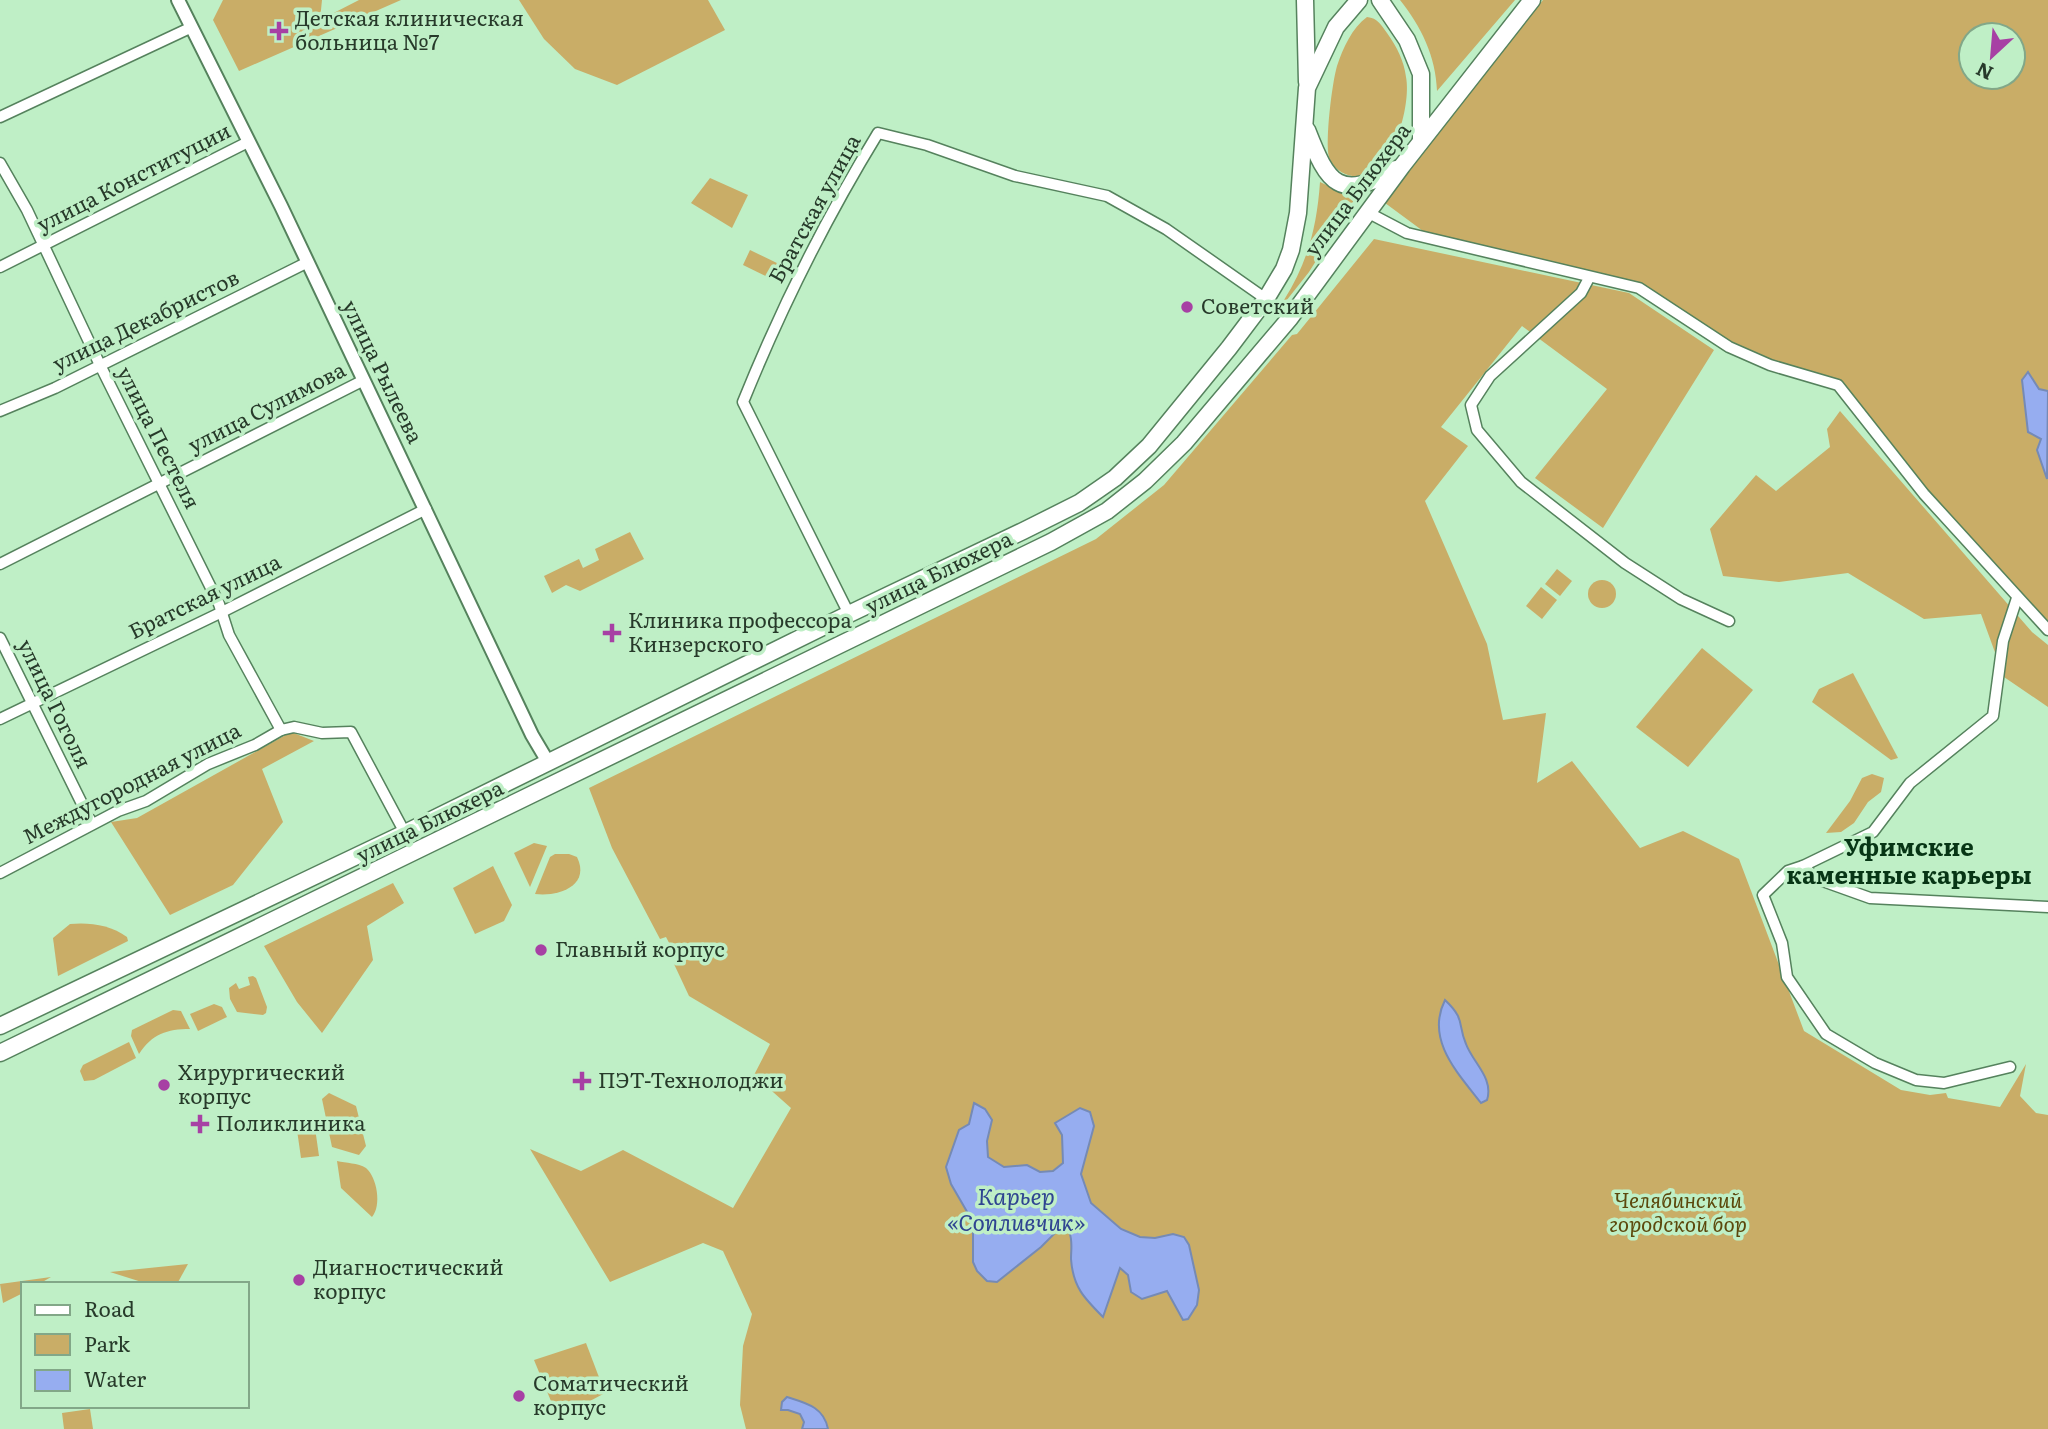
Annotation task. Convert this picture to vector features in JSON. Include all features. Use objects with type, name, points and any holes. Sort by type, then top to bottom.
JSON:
[{"type":"main road","points":[[1305,0],[1307,88]]},
{"type":"main road","name":"улица Блюхера","points":[[0,1026],[405,833],[1079,503],[1115,478],[1149,446],[1266,299],[1284,269],[1291,250],[1298,213],[1307,88],[1336,27],[1359,0]]},
{"type":"main road","points":[[1380,0],[1407,40],[1421,74],[1421,141]]},
{"type":"main road","name":"улица Блюхера","points":[[0,1053],[1051,542],[1107,511],[1145,481],[1184,443],[1282,328],[1421,141],[1532,0]]},
{"type":"main road","points":[[1305,124],[1321,165],[1340,183],[1354,186],[1374,182],[1402,166]]},
{"type":"main road","points":[[548,762],[558,783]]},
{"type":"street","name":"улица Рылеева","points":[[178,0],[308,262],[532,735],[548,762]]},
{"type":"street","points":[[0,117],[191,27]]},
{"type":"street","name":"Братская улица","points":[[849,614],[743,402],[771,333],[804,266],[878,132],[928,145],[1015,176],[1107,196],[1166,229],[1266,299]]},
{"type":"street","name":"улица Конституции","points":[[0,267],[248,142]]},
{"type":"street","name":"улица Пестеля","points":[[0,163],[27,210],[100,365],[161,484],[222,612],[229,635],[281,730]]},
{"type":"street","points":[[1367,212],[1407,233],[1639,288],[1729,347],[1769,365],[1838,385],[1924,494],[2048,630]]},
{"type":"street","name":"улица Декабристов","points":[[0,411],[100,365],[308,262]]},
{"type":"street","points":[[1589,278],[1581,293],[1490,376],[1471,405],[1477,430],[1521,482],[1625,563],[1681,599],[1729,621]]},
{"type":"street","name":"улица Сулимова","points":[[0,565],[364,380]]},
{"type":"street","name":"Братская улица","points":[[0,719],[222,612],[426,509]]},
{"type":"street","points":[[2010,1067],[1944,1083],[1916,1080],[1875,1063],[1826,1034],[1787,976],[1782,943],[1763,895],[1788,871],[1873,832],[1910,783],[1993,716],[2003,641],[2017,598]]},
{"type":"street","name":"улица Гоголя","points":[[0,638],[92,824]]},
{"type":"street","points":[[281,730],[294,727],[322,733],[351,732],[405,833]]},
{"type":"street","name":"Междугородная улица","points":[[0,873],[118,811],[146,801],[208,764],[255,745],[281,730]]},
{"type":"street","points":[[1803,866],[1817,879],[1870,898],[2048,907]]},
{"type":"green space","name":"Детская клиническая больница №7","points":[[223,0],[322,0],[320,20],[359,0],[401,0],[239,71],[213,20]]},
{"type":"green space","points":[[519,0],[708,0],[725,30],[617,85],[575,69],[544,39]]},
{"type":"green space","points":[[1400,0],[1515,0],[1437,91],[1434,66],[1426,42]]},
{"type":"green space","points":[[1543,0],[2048,0],[2048,625],[1928,493],[1889,441],[1837,381],[1770,362],[1731,343],[1641,285],[1461,248],[1423,231],[1381,200]]},
{"type":"green space","points":[[1367,17],[1381,25],[1400,54],[1406,77],[1405,107],[1395,142],[1376,169],[1363,175],[1348,175],[1336,168],[1329,157],[1331,98],[1342,52],[1352,33]]},
{"type":"green space","points":[[710,178],[748,195],[732,228],[691,203]]},
{"type":"green space","points":[[1320,182],[1337,190],[1358,194],[1309,272],[1286,301],[1284,300],[1310,243]]},
{"type":"green space","name":"Челябинский городской бор","points":[[1374,239],[1629,293],[1714,350],[1603,528],[1535,478],[1607,389],[1522,326],[1441,427],[1468,446],[1425,501],[1487,644],[1503,720],[1546,713],[1537,783],[1572,761],[1640,848],[1683,831],[1739,859],[1804,1031],[1901,1090],[1930,1095],[1946,1093],[1948,1098],[2000,1107],[2026,1064],[2020,1096],[2036,1113],[2048,1115],[2048,1429],[746,1429],[740,1405],[743,1346],[752,1314],[723,1251],[703,1243],[610,1282],[530,1149],[581,1171],[623,1150],[733,1208],[791,1108],[754,1075],[770,1044],[689,996],[674,964],[678,960],[666,937],[660,939],[612,848],[589,788],[1096,539],[1164,485],[1292,335],[1297,334]]},
{"type":"green space","points":[[750,250],[781,265],[774,280],[743,265]]},
{"type":"green space","points":[[1840,411],[2032,632],[2048,645],[2048,707],[2004,677],[1981,614],[1924,619],[1848,573],[1779,582],[1723,576],[1710,529],[1756,475],[1776,491],[1830,447],[1827,429]]},
{"type":"green space","points":[[630,532],[644,559],[580,591],[566,585],[552,593],[544,576],[579,559],[583,568],[599,560],[595,549]]},
{"type":"green space","points":[[1557,569],[1572,581],[1560,596],[1545,584]]},
{"type":"green space","points":[[1602,580],[1612,584],[1616,594],[1612,604],[1602,608],[1592,604],[1588,594],[1592,584]]},
{"type":"green space","points":[[1541,587],[1557,600],[1542,619],[1526,606]]},
{"type":"green space","points":[[1702,648],[1753,690],[1688,767],[1636,727]]},
{"type":"green space","points":[[1853,673],[1898,758],[1891,760],[1812,702],[1819,689]]},
{"type":"green space","points":[[291,732],[314,741],[262,769],[283,822],[233,885],[170,915],[111,822],[137,818]]},
{"type":"green space","points":[[1872,774],[1884,778],[1881,792],[1868,802],[1854,823],[1841,832],[1826,833],[1850,801],[1862,778]]},
{"type":"green space","points":[[534,843],[547,846],[530,887],[514,853]]},
{"type":"green space","points":[[555,854],[577,857],[580,875],[570,888],[553,894],[535,894],[550,857]]},
{"type":"green space","points":[[493,866],[512,905],[504,921],[475,934],[453,888]]},
{"type":"green space","points":[[393,883],[404,903],[367,926],[373,960],[322,1033],[297,1002],[264,946]]},
{"type":"green space","points":[[70,924],[107,927],[127,937],[128,941],[58,976],[53,938]]},
{"type":"green space","points":[[253,976],[267,1007],[263,1015],[237,1012],[230,999],[229,988],[236,983],[239,989],[250,985],[248,977]]},
{"type":"green space","points":[[214,1004],[222,1007],[227,1017],[198,1031],[190,1014]]},
{"type":"green space","points":[[173,1010],[181,1011],[190,1029],[161,1034],[149,1042],[139,1054],[131,1036],[132,1030]]},
{"type":"green space","points":[[129,1042],[136,1058],[94,1080],[84,1081],[80,1071],[83,1065]]},
{"type":"green space","points":[[329,1093],[356,1106],[366,1146],[359,1155],[332,1147],[322,1099]]},
{"type":"green space","points":[[314,1121],[319,1156],[301,1158],[296,1123]]},
{"type":"green space","points":[[337,1161],[359,1165],[370,1172],[377,1199],[372,1217],[341,1188]]},
{"type":"green space","points":[[188,1264],[178,1282],[142,1282],[110,1272]]},
{"type":"green space","points":[[51,1277],[42,1282],[21,1282],[21,1294],[3,1303],[0,1284]]},
{"type":"green space","points":[[586,1343],[605,1393],[558,1418],[534,1360]]},
{"type":"green space","points":[[90,1409],[93,1429],[64,1429],[62,1413]]},
{"type":"water","points":[[2028,372],[2039,389],[2048,391],[2047,479],[2037,450],[2041,439],[2028,432],[2022,380]]},
{"type":"water","points":[[1445,1000],[1458,1017],[1469,1051],[1488,1085],[1487,1100],[1481,1103],[1454,1068],[1442,1042],[1440,1015]]},
{"type":"water","name":"Карьер «Сопливчик»","points":[[974,1103],[985,1109],[992,1120],[987,1141],[988,1157],[1004,1167],[1027,1165],[1040,1172],[1053,1171],[1063,1163],[1062,1135],[1055,1123],[1080,1108],[1090,1112],[1094,1126],[1081,1174],[1091,1203],[1121,1229],[1140,1237],[1155,1238],[1173,1234],[1184,1237],[1189,1245],[1199,1290],[1197,1305],[1188,1319],[1183,1320],[1167,1291],[1142,1299],[1131,1292],[1128,1275],[1120,1268],[1103,1317],[1077,1285],[1072,1269],[1069,1231],[1059,1229],[997,1282],[987,1281],[977,1271],[973,1262],[973,1222],[951,1184],[946,1167],[959,1130],[969,1124]]},
{"type":"water","points":[[787,1397],[818,1411],[828,1429],[802,1429],[804,1422],[800,1414],[781,1410],[782,1402]]},
{"type":"place","name":"Детская клиническая больница №7","points":[[279,31]]},
{"type":"place","name":"Советский","points":[[1187,307]]},
{"type":"place","name":"Клиника профессора Кинзерского","points":[[612,633]]},
{"type":"place","name":"Главный корпус","points":[[541,950]]},
{"type":"place","name":"ПЭТ-Технолоджи","points":[[582,1081]]},
{"type":"place","name":"Хирургический корпус","points":[[164,1085]]},
{"type":"place","name":"Поликлиника","points":[[200,1124]]},
{"type":"place","name":"Диагностический корпус","points":[[299,1280]]},
{"type":"place","name":"Соматический корпус","points":[[519,1396]]},
{"type":"district","name":"Уфимские каменные карьеры","points":[[1909,862]]}]
